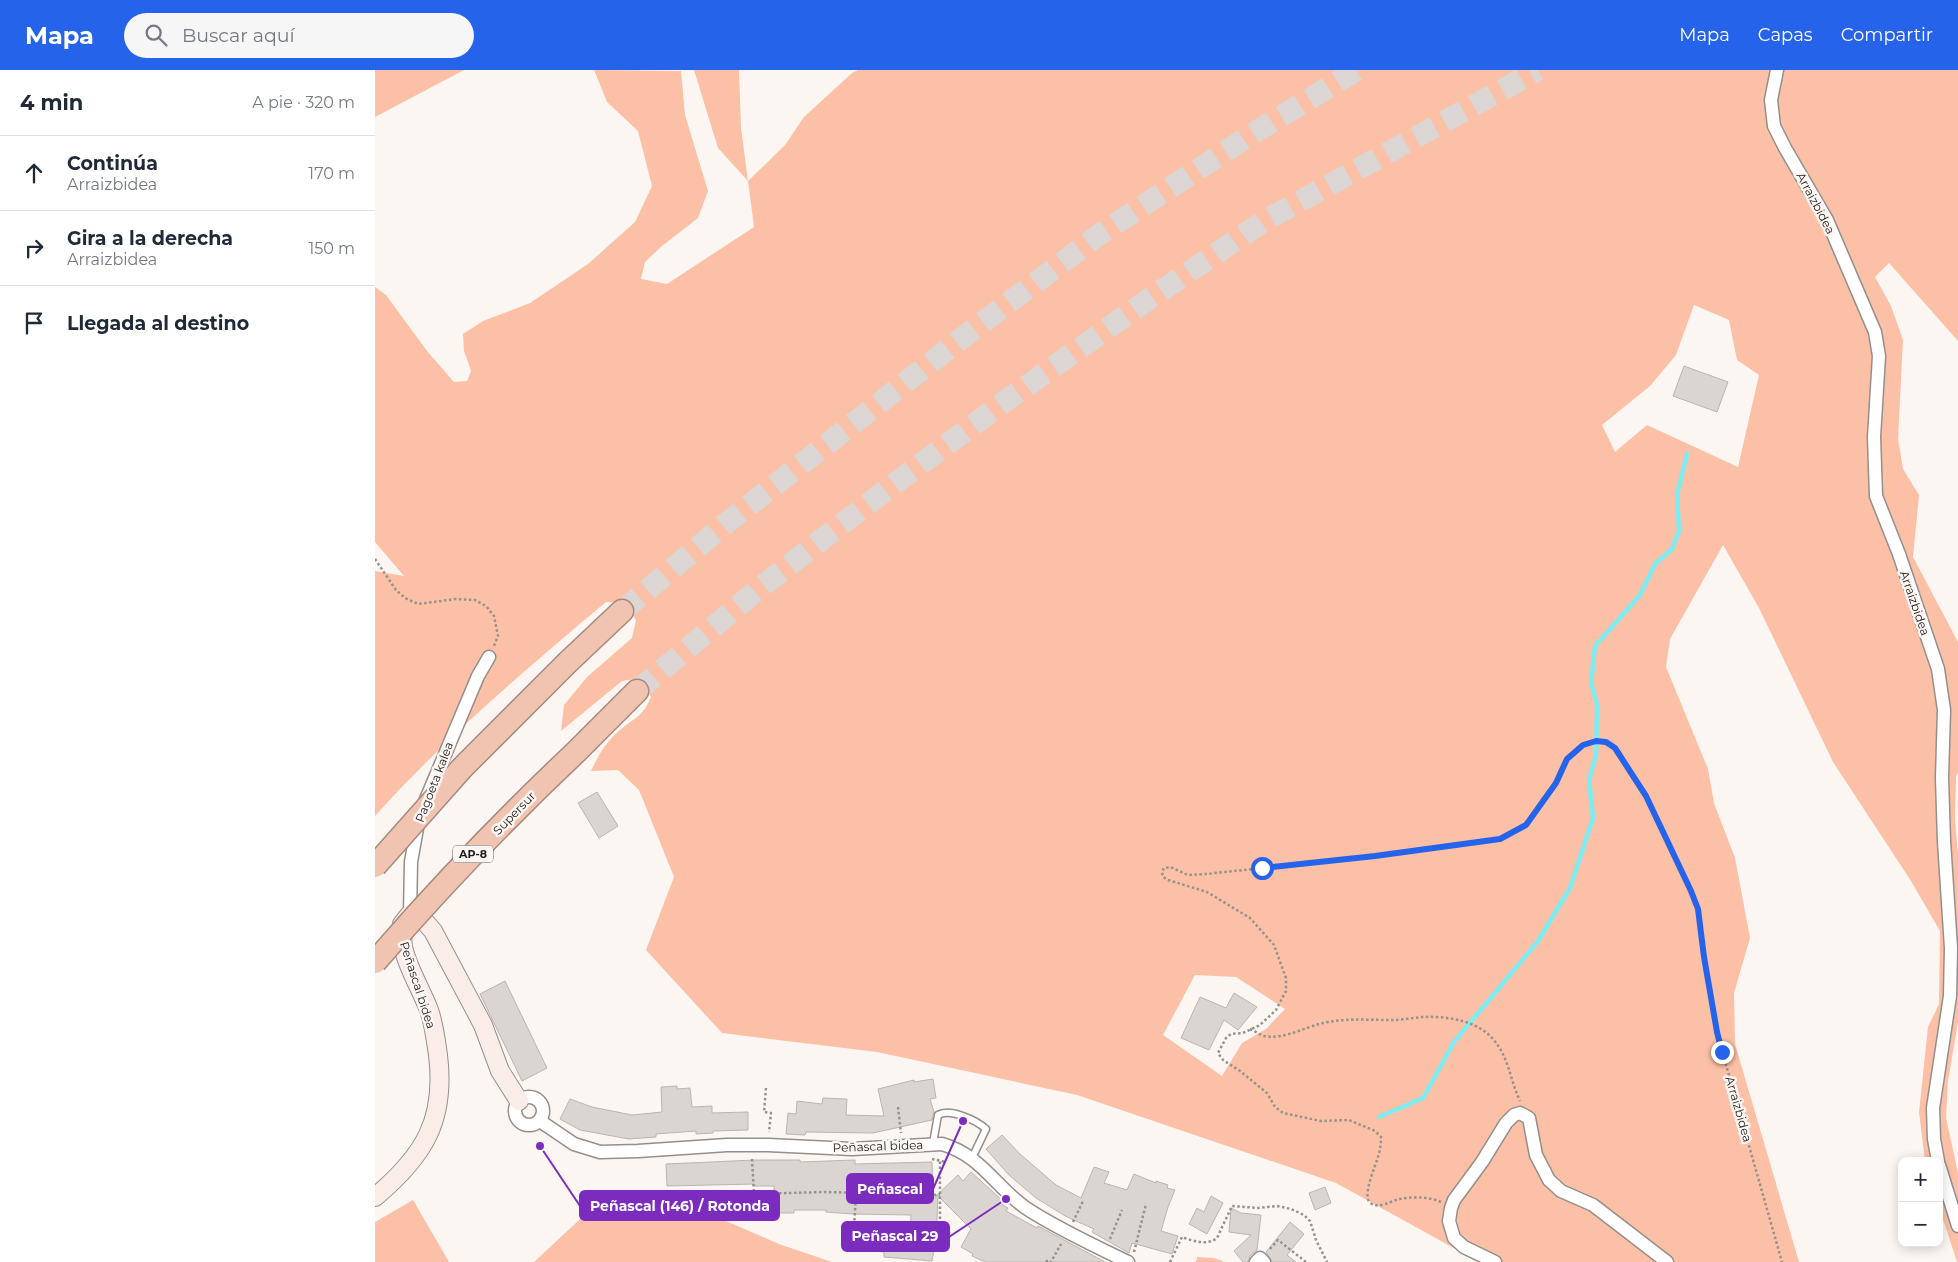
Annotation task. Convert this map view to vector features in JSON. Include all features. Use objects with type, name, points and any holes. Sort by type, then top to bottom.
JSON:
[{"type":"highway","points":[[375,866],[463,767],[622,611]]},
{"type":"highway","name":"Supersur","points":[[375,962],[433,896],[527,798],[637,691]]},
{"type":"street","name":"Arraizbidea","points":[[1777,70],[1771,100],[1774,126],[1827,220],[1875,332],[1879,356],[1874,438],[1877,496],[1938,669],[1944,710],[1942,778],[1951,948],[1950,996],[1933,1108],[1934,1139],[1937,1157]]},
{"type":"street","name":"Pagoeta kalea","points":[[410,914],[411,862],[417,827],[427,793],[478,676],[489,657]]},
{"type":"street","points":[[410,914],[420,916],[433,931],[483,1025],[501,1071],[519,1102]]},
{"type":"street","name":"Peñascal bidea","points":[[375,1197],[401,1174],[428,1138],[439,1106],[439,1064],[429,1012],[403,946],[402,924],[410,914]]},
{"type":"street","points":[[528,1098],[537,1100],[543,1112],[540,1120],[536,1124],[528,1125],[520,1122],[515,1114],[519,1102],[528,1098]]},
{"type":"street","points":[[1495,1262],[1465,1247],[1454,1238],[1449,1221],[1451,1208],[1454,1200],[1507,1124],[1514,1115],[1520,1113],[1529,1118],[1536,1155],[1549,1180],[1561,1191],[1593,1205],[1667,1262]]},
{"type":"street","name":"Peñascal bidea","points":[[540,1120],[574,1144],[600,1152],[727,1145],[851,1149],[933,1143],[953,1147],[972,1158],[1028,1210],[1067,1232],[1128,1262]]},
{"type":"street","points":[[1943,1178],[1958,1226]]},
{"type":"street","points":[[1257,1262],[1260,1258],[1264,1262]]},
{"type":"lane","points":[[933,1143],[938,1115],[946,1112],[957,1115],[986,1129],[972,1158]]},
{"type":"path","points":[[375,559],[396,590],[405,598],[418,604],[456,599],[475,600],[486,606],[494,616],[498,636],[489,657]]},
{"type":"path","name":"Arraizbidea","points":[[1451,1208],[1434,1198],[1426,1197],[1399,1199],[1381,1205],[1373,1204],[1368,1196],[1370,1180],[1381,1146],[1381,1137],[1375,1131],[1349,1120],[1321,1121],[1283,1113],[1275,1107],[1267,1092],[1223,1060],[1218,1054],[1226,1038],[1231,1034],[1243,1033],[1260,1025],[1275,1010],[1286,991],[1286,978],[1274,946],[1250,918],[1207,892],[1168,880],[1163,877],[1162,872],[1164,868],[1170,867],[1188,875],[1206,874],[1375,856],[1500,839],[1526,825],[1556,783],[1567,759],[1583,745],[1596,741],[1606,742],[1615,748],[1646,796],[1686,878],[1698,909],[1717,1032],[1782,1262]]},
{"type":"path","points":[[1251,1030],[1264,1036],[1281,1036],[1325,1022],[1361,1018],[1393,1020],[1424,1017],[1451,1018],[1475,1025],[1492,1038],[1507,1060],[1515,1090],[1529,1118]]},
{"type":"path","points":[[766,1088],[764,1112],[771,1113],[769,1128]]},
{"type":"path","points":[[898,1107],[901,1132]]},
{"type":"path","points":[[752,1152],[754,1194],[797,1192],[940,1194]]},
{"type":"path","points":[[856,1192],[854,1228],[940,1228],[940,1160],[951,1163]]},
{"type":"path","points":[[1074,1220],[1083,1201]]},
{"type":"path","points":[[1136,1247],[1146,1204]]},
{"type":"path","points":[[1170,1262],[1182,1237],[1207,1242],[1217,1238],[1232,1206],[1258,1208],[1277,1206],[1291,1209],[1304,1215],[1310,1221],[1316,1240],[1327,1262]]},
{"type":"path","points":[[1111,1238],[1122,1210]]},
{"type":"path","points":[[1046,1262],[1048,1260],[1051,1262],[1067,1232]]},
{"type":"path","points":[[1277,1240],[1306,1262]]},
{"type":"shaded area","points":[[375,70],[464,70],[375,117]]},
{"type":"shaded area","points":[[594,70],[681,71],[685,115],[708,191],[698,218],[645,262],[641,279],[667,284],[754,227],[748,181],[785,145],[804,117],[852,73],[858,70],[1958,70],[1958,341],[1889,263],[1875,277],[1891,306],[1903,340],[1898,439],[1903,469],[1919,495],[1913,557],[1958,642],[1958,773],[1956,776],[1955,820],[1958,854],[1958,1022],[1948,1081],[1946,1118],[1958,1173],[1958,1262],[1943,1219],[1943,1157],[1925,1157],[1919,1112],[1928,1027],[1939,1004],[1940,931],[1911,881],[1833,762],[1759,608],[1723,545],[1670,639],[1666,667],[1708,769],[1714,803],[1735,858],[1750,938],[1734,993],[1735,1044],[1799,1262],[1479,1262],[1336,1183],[1077,1095],[877,1052],[722,1033],[646,950],[674,877],[639,790],[618,770],[591,771],[606,744],[641,713],[651,697],[643,684],[635,679],[622,681],[561,731],[564,705],[587,677],[632,638],[636,620],[623,603],[606,602],[546,653],[458,732],[375,816],[375,571],[404,576],[375,542],[375,287],[386,295],[427,351],[454,382],[467,381],[471,371],[464,351],[463,334],[483,321],[530,303],[588,264],[635,222],[652,186],[638,131],[607,102]],"holes":[[[1694,305],[1729,320],[1737,360],[1759,375],[1738,467],[1647,425],[1615,452],[1602,425],[1650,386],[1676,355]],[[1195,975],[1236,977],[1285,1009],[1266,1029],[1242,1043],[1222,1076],[1163,1035]]]},
{"type":"shaded area","points":[[694,70],[739,70],[741,128],[748,181],[718,148]]},
{"type":"shaded area","points":[[413,1200],[449,1262],[375,1262],[375,1222]]},
{"type":"shaded area","points":[[685,1203],[779,1244],[832,1262],[534,1262],[592,1208]]},
{"type":"shaded area","points":[[1197,1257],[1214,1258],[1225,1262],[1196,1262]]},
{"type":"building","points":[[1684,366],[1728,382],[1717,412],[1673,396]]},
{"type":"building","points":[[597,792],[618,826],[599,838],[578,803]]},
{"type":"building","points":[[505,981],[547,1068],[522,1081],[480,994]]},
{"type":"building","points":[[1234,993],[1257,1007],[1238,1030],[1224,1020],[1209,1050],[1181,1038],[1200,997],[1226,1008]]},
{"type":"building","points":[[933,1079],[936,1098],[930,1099],[934,1112],[932,1120],[873,1133],[806,1132],[805,1135],[786,1134],[788,1113],[796,1114],[797,1101],[822,1104],[823,1098],[847,1099],[846,1115],[884,1116],[878,1089],[914,1080],[914,1082]]},
{"type":"building","points":[[677,1086],[677,1089],[690,1088],[692,1107],[712,1106],[712,1113],[748,1112],[748,1130],[713,1131],[713,1133],[696,1134],[696,1131],[656,1134],[656,1137],[629,1139],[580,1130],[560,1119],[570,1099],[592,1107],[632,1115],[662,1112],[661,1087]]},
{"type":"building","points":[[1002,1135],[1020,1154],[1056,1185],[1081,1198],[1094,1167],[1109,1172],[1104,1183],[1127,1190],[1134,1174],[1156,1183],[1156,1181],[1168,1185],[1167,1188],[1175,1190],[1161,1231],[1178,1236],[1172,1254],[1132,1243],[1129,1253],[1092,1232],[1094,1229],[1067,1217],[1036,1198],[1009,1175],[986,1149]]},
{"type":"building","points":[[800,1160],[800,1162],[855,1160],[855,1164],[932,1162],[933,1199],[958,1175],[963,1181],[971,1172],[1004,1202],[1003,1205],[1008,1208],[1006,1211],[1105,1262],[985,1262],[972,1256],[973,1254],[961,1247],[971,1229],[938,1196],[936,1240],[932,1261],[884,1257],[884,1252],[855,1249],[856,1234],[910,1238],[911,1215],[853,1214],[826,1212],[826,1210],[794,1210],[794,1213],[774,1213],[774,1186],[755,1186],[755,1184],[667,1186],[666,1164]]},
{"type":"building","points":[[1325,1187],[1331,1203],[1315,1210],[1309,1193]]},
{"type":"building","points":[[1211,1196],[1223,1203],[1207,1234],[1189,1224],[1197,1208],[1204,1212]]},
{"type":"building","points":[[1231,1208],[1241,1213],[1261,1215],[1257,1250],[1250,1256],[1248,1262],[1243,1262],[1234,1251],[1251,1235],[1229,1232]]},
{"type":"building","points":[[1290,1222],[1304,1234],[1287,1255],[1296,1262],[1272,1262],[1266,1252]]},
{"type":"waterway","points":[[1379,1117],[1423,1098],[1454,1042],[1538,941],[1570,888],[1593,818],[1589,779],[1596,755],[1597,704],[1591,683],[1595,646],[1640,595],[1655,564],[1672,549],[1679,531],[1677,495],[1687,454]]},
{"type":"tunnel","points":[[622,611],[724,525],[962,338],[1100,234],[1252,134],[1357,70]]},
{"type":"tunnel","points":[[637,691],[762,586],[886,490],[1004,402],[1146,301],[1264,221],[1538,70]]},
{"type":"place","name":"Peñascal","points":[[963,1121]]},
{"type":"place","name":"Peñascal (146) / Rotonda","points":[[540,1146]]},
{"type":"place","name":"Peñascal 29","points":[[1006,1199]]},
{"type":"route","points":[[1262,868],[1375,856],[1500,839],[1526,825],[1556,783],[1567,759],[1583,745],[1596,741],[1606,742],[1615,748],[1646,796],[1698,909],[1704,957],[1722,1052]]}]
